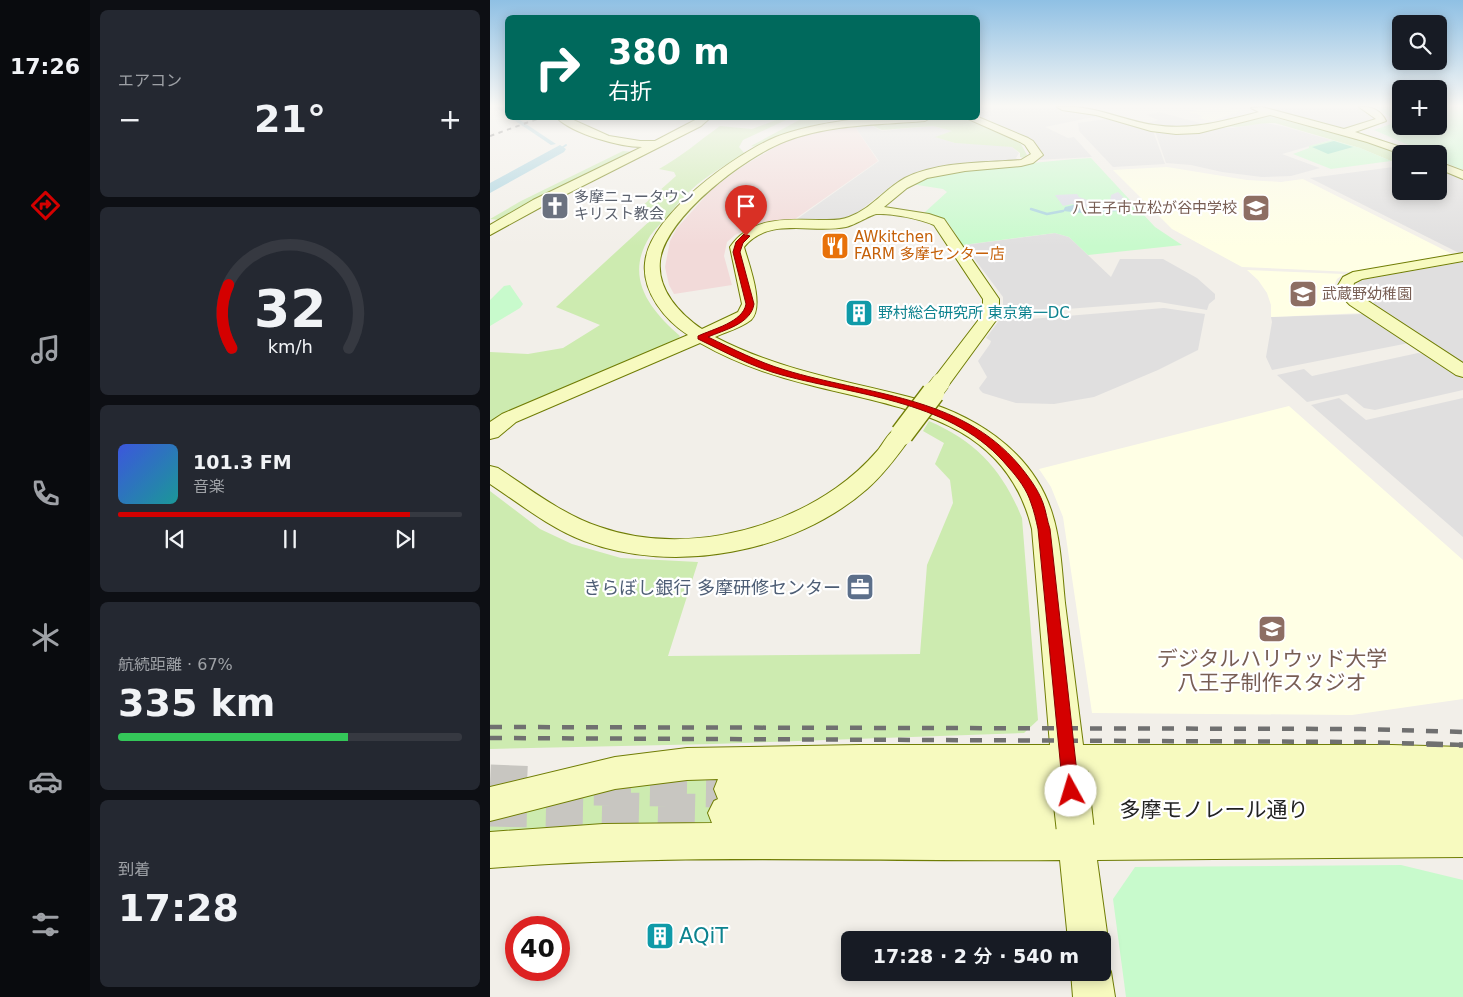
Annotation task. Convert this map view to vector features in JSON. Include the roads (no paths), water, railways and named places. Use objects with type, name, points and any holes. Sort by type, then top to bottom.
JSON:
[{"type":"street","points":[[526,196],[620,154]]},
{"type":"street","points":[[491,229],[624,154]]},
{"type":"street","points":[[746,154],[704,188],[666,228],[654,252],[652,271],[660,296],[673,313],[701,337],[739,356],[783,372],[935,411],[980,434],[1015,467],[1037,502],[1043,522],[1087,931]]},
{"type":"street","points":[[490,432],[509,418],[739,320],[749,310],[750,304],[737,252],[739,242],[746,236],[776,225],[845,222],[860,218],[904,184],[922,176],[1021,163],[1029,161],[1037,155],[1036,154]]},
{"type":"street","points":[[1447,168],[1463,175]]},
{"type":"street","points":[[490,473],[569,522],[594,535],[651,547],[694,547],[756,536],[789,525],[839,498],[868,476],[941,382],[991,312],[991,299],[939,222],[929,218],[872,210]]},
{"type":"street","points":[[1463,257],[1351,277],[1346,281],[1345,287],[1347,293],[1356,301],[1463,371]]},
{"type":"street","points":[[490,804],[615,773],[687,764],[843,761],[1068,767],[1392,761],[1463,762]]},
{"type":"street","name":"多摩モノレール通り","points":[[1463,786],[1400,784],[728,801],[1463,812]]},
{"type":"street","points":[[490,850],[616,842],[1076,835],[1463,840]]},
{"type":"street","points":[[1092,981],[1094,997]]},
{"type":"water","points":[[1073,205],[1081,209],[1116,207],[1120,211],[1082,213],[1063,211],[1065,207]]},
{"type":"waterway","points":[[490,189],[552,154]]},
{"type":"waterway","points":[[1031,209],[1047,214],[1063,211]]},
{"type":"tunnel","points":[[490,783],[536,785]]},
{"type":"tunnel","points":[[594,787],[731,789]]},
{"type":"tunnel","points":[[490,808],[726,813]]},
{"type":"railway","points":[[490,727],[1361,729],[1463,732]]},
{"type":"railway","points":[[490,738],[1364,742],[1463,745],[1427,744]]},
{"type":"place","name":"多摩ニュータウン キリスト教会","points":[[555,206]]},
{"type":"place","name":"八王子市立松が谷中学校","points":[[1256,208]]},
{"type":"place","name":"AWkitchen FARM 多摩センター店","points":[[835,246]]},
{"type":"place","name":"武蔵野幼稚園","points":[[1303,294]]},
{"type":"place","name":"野村総合研究所 東京第一DC","points":[[859,313]]},
{"type":"place","name":"きらぼし銀行 多摩研修センター","points":[[860,587]]},
{"type":"place","name":"デジタルハリウッド大学 八王子制作スタジオ","points":[[1272,629]]},
{"type":"place","name":"AQiT","points":[[660,936]]}]
